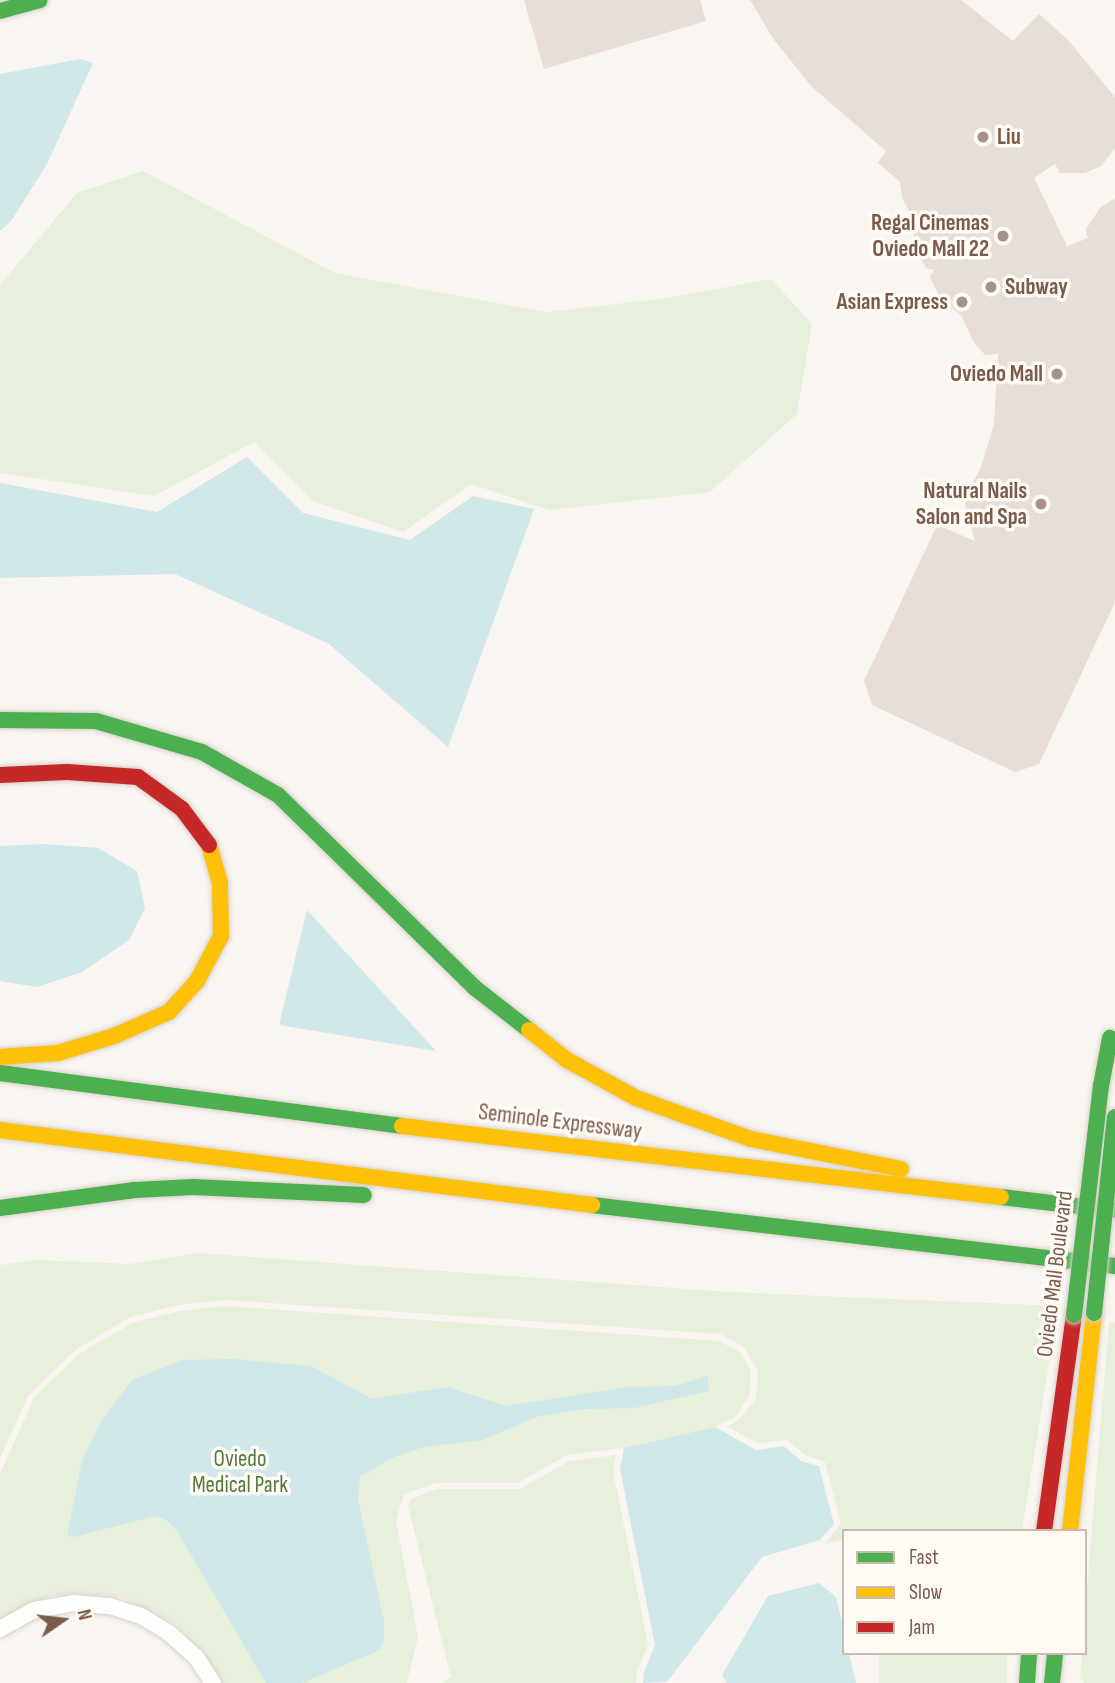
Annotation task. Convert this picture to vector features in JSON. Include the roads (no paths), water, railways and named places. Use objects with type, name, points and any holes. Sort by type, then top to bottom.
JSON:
[{"type":"main road","points":[[0,11],[40,0]]},
{"type":"main road","points":[[0,720],[96,722],[202,751],[278,795],[475,988],[567,1060],[636,1098],[751,1139],[904,1169],[984,1194]]},
{"type":"main road","points":[[0,775],[67,772],[138,777],[182,809],[209,845],[220,883],[220,936],[197,981],[169,1012],[114,1036],[58,1053],[0,1057]]},
{"type":"main road","name":"Oviedo Mall Boulevard","points":[[1044,1529],[1074,1315],[1101,1086],[1113,1031]]},
{"type":"main road","name":"Seminole Expressway","points":[[0,1073],[238,1107],[1115,1210]]},
{"type":"main road","name":"Oviedo Mall Boulevard","points":[[1070,1529],[1115,1117]]},
{"type":"main road","points":[[0,1130],[761,1227],[1115,1266]]},
{"type":"main road","points":[[0,1208],[135,1190],[193,1187],[272,1189],[380,1197]]},
{"type":"main road","points":[[447,1204],[620,1222],[761,1227]]},
{"type":"main road","points":[[1027,1683],[1029,1655]]},
{"type":"main road","points":[[1052,1683],[1055,1655]]},
{"type":"street","points":[[0,1629],[34,1610],[73,1603],[110,1606],[141,1616],[169,1633],[196,1657],[212,1683]]},
{"type":"water","points":[[80,59],[93,63],[47,164],[11,221],[0,231],[0,74]]},
{"type":"water","points":[[247,457],[303,513],[410,540],[473,496],[534,509],[448,747],[329,644],[175,574],[0,578],[0,483],[157,512]]},
{"type":"water","points":[[45,844],[98,848],[137,871],[145,908],[129,940],[82,972],[37,987],[0,981],[0,846]]},
{"type":"water","points":[[307,910],[436,1051],[279,1025]]},
{"type":"water","points":[[232,1359],[311,1366],[372,1399],[447,1387],[507,1406],[628,1387],[675,1386],[707,1376],[709,1391],[634,1408],[586,1409],[539,1416],[482,1440],[424,1447],[394,1457],[360,1477],[358,1500],[384,1621],[384,1638],[380,1650],[302,1683],[266,1683],[176,1529],[166,1520],[155,1516],[74,1537],[67,1536],[82,1461],[103,1418],[132,1380],[183,1360]]},
{"type":"water","points":[[715,1427],[756,1450],[784,1446],[801,1461],[819,1466],[834,1524],[820,1540],[762,1557],[667,1682],[643,1683],[644,1672],[655,1645],[620,1469],[624,1448]]},
{"type":"water","points":[[819,1583],[836,1597],[842,1622],[842,1655],[849,1655],[856,1683],[727,1683],[722,1675],[768,1596]]},
{"type":"place","name":"Liu","points":[[983,137]]},
{"type":"place","name":"Regal Cinemas Oviedo Mall 22","points":[[1003,236]]},
{"type":"place","name":"Subway","points":[[991,287]]},
{"type":"place","name":"Asian Express","points":[[962,302]]},
{"type":"place","name":"Oviedo Mall","points":[[1057,374]]},
{"type":"place","name":"Natural Nails Salon and Spa","points":[[1041,504]]},
{"type":"park label","name":"Oviedo Medical Park","points":[[240,1472]]}]
